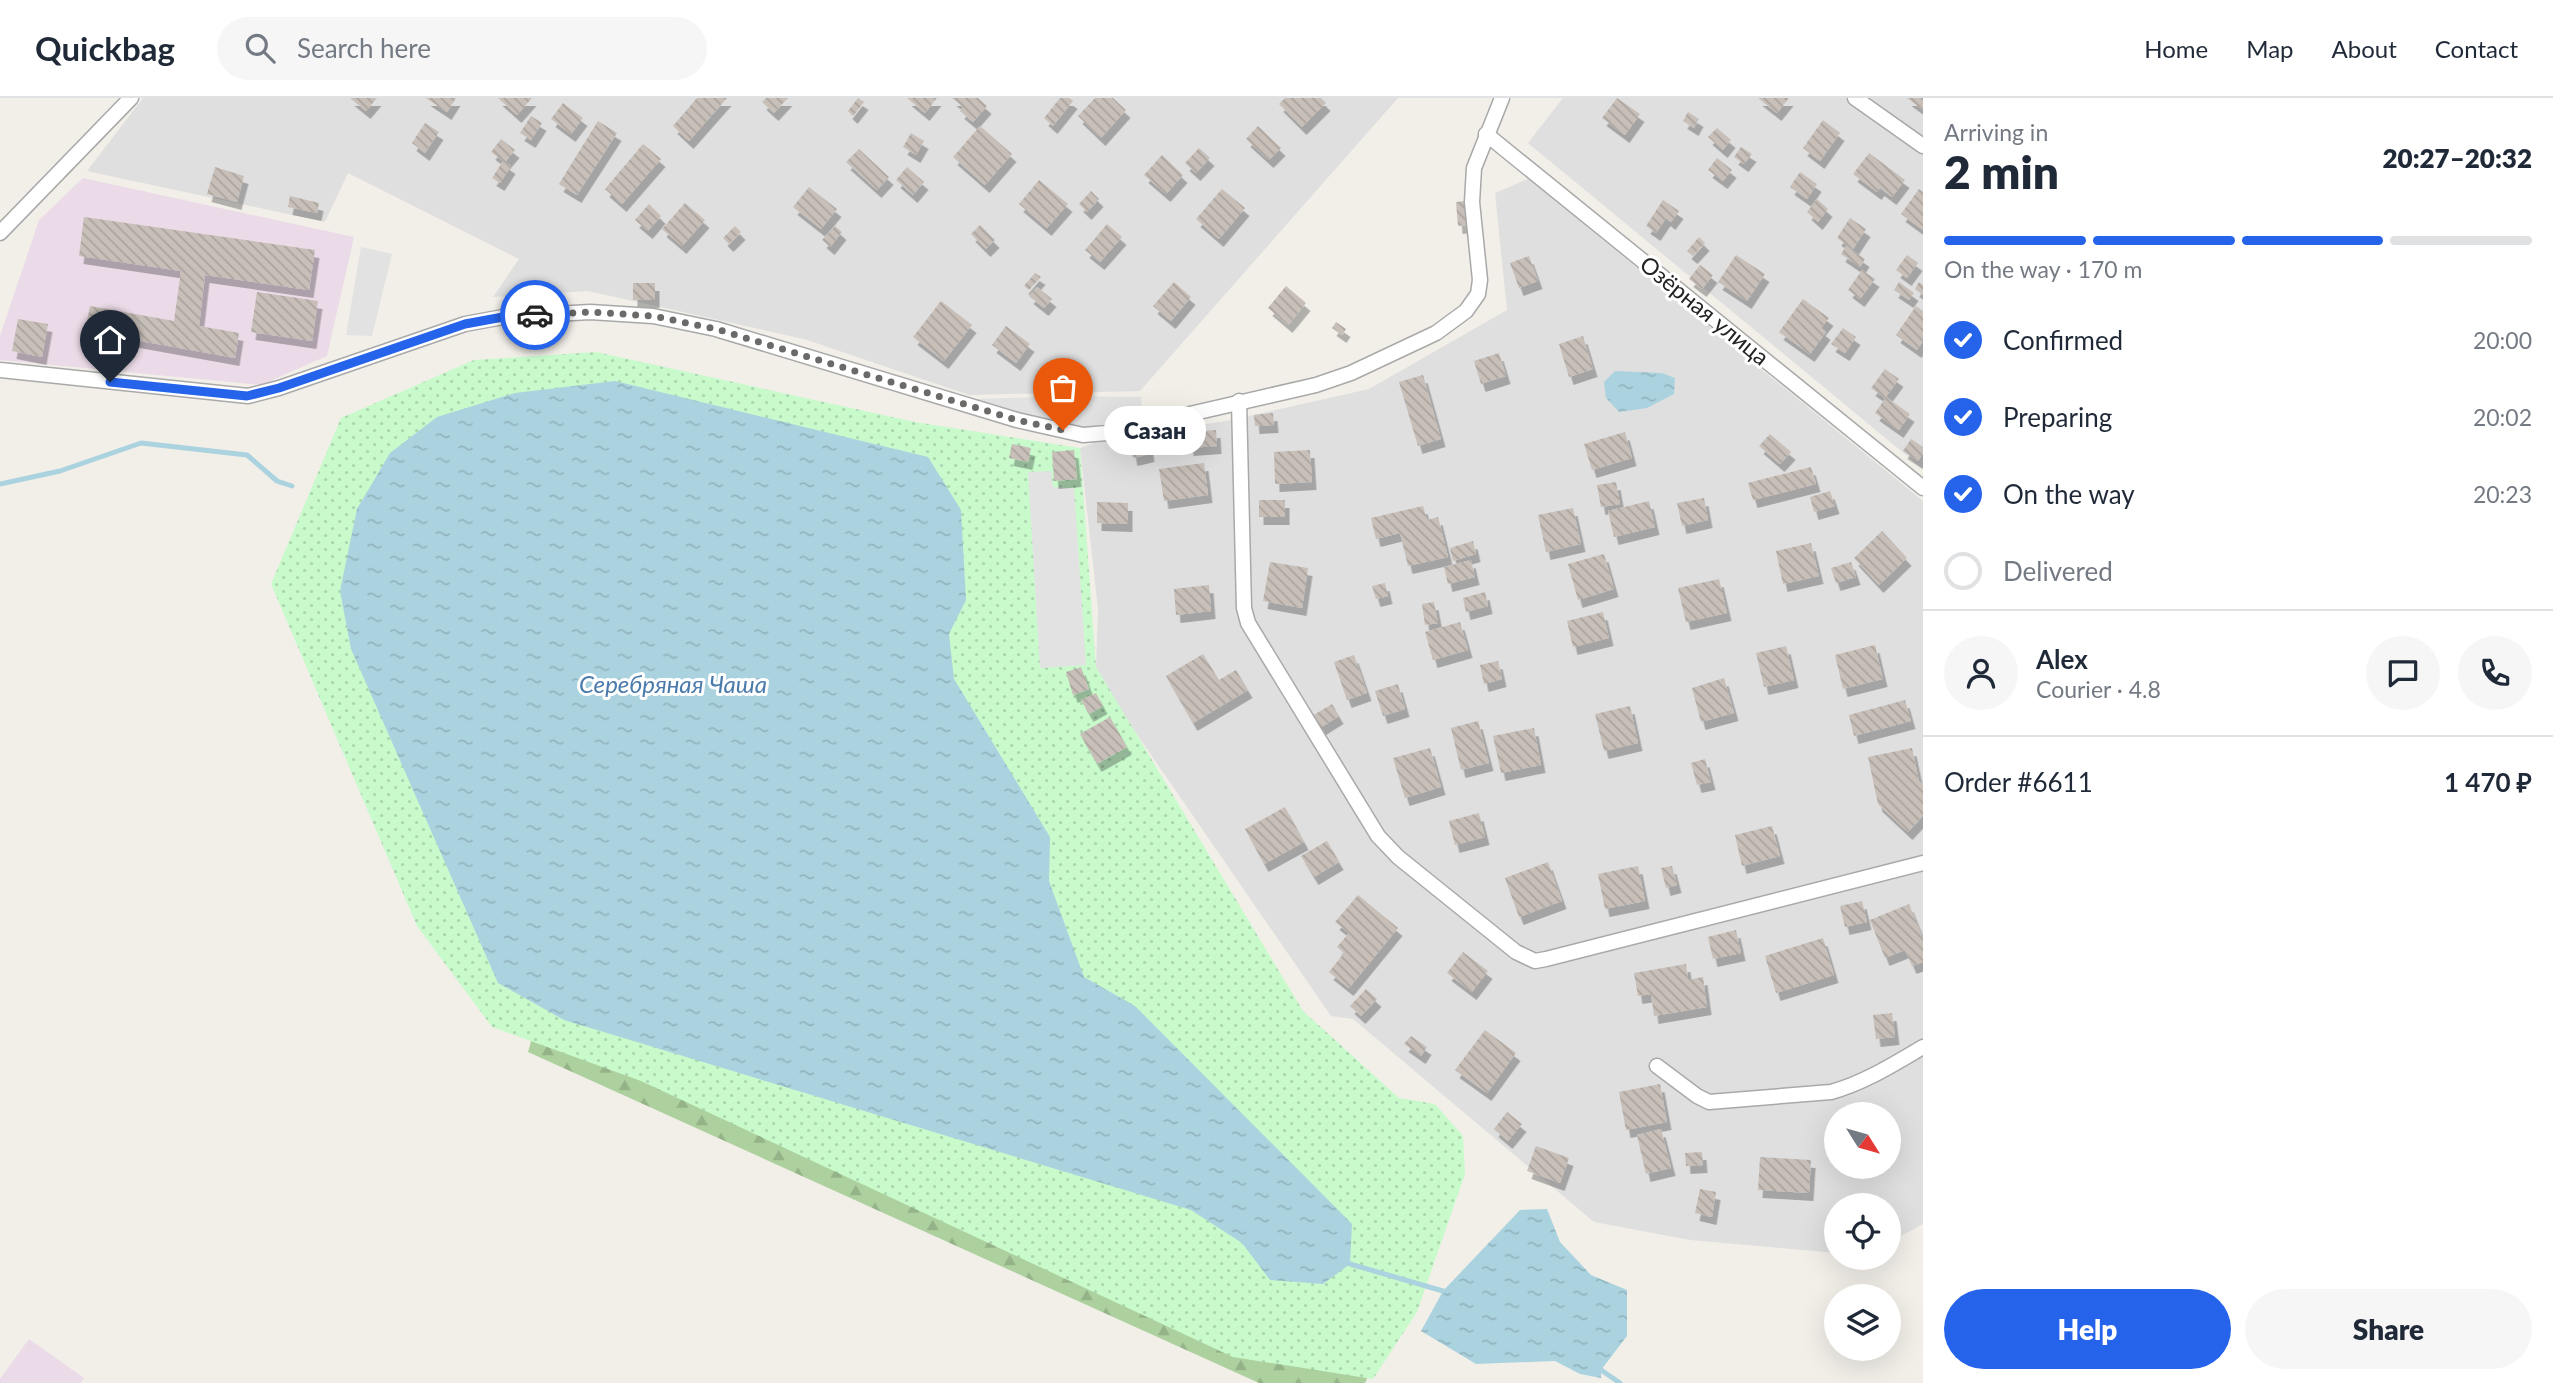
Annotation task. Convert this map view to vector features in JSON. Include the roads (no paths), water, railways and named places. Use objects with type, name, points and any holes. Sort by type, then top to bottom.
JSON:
[{"type":"street","points":[[0,233],[131,98]]},
{"type":"street","points":[[0,370],[247,396],[279,388],[465,324],[503,317],[590,312],[653,316],[716,329],[1017,420],[1083,435],[1107,433],[1316,385],[1351,373],[1437,333],[1466,311],[1478,293],[1480,280],[1472,202],[1474,168],[1502,98]]},
{"type":"street","points":[[1856,98],[1923,146]]},
{"type":"street","name":"Озёрная улица","points":[[1486,134],[1923,488]]},
{"type":"street","points":[[1239,401],[1244,608],[1248,623],[1378,836],[1398,857],[1516,952],[1535,961],[1546,959],[1923,863]]},
{"type":"street","points":[[1657,1066],[1697,1096],[1709,1101],[1831,1092],[1876,1074],[1923,1047]]},
{"type":"water","points":[[1615,371],[1662,373],[1675,378],[1674,394],[1647,408],[1619,412],[1606,398],[1604,382]]},
{"type":"water","name":"Серебряная Чаша","points":[[615,381],[928,457],[961,510],[966,600],[949,634],[954,679],[1050,837],[1049,881],[1084,977],[1135,1006],[1352,1224],[1350,1264],[1323,1284],[1270,1280],[1242,1243],[1191,1210],[564,1020],[498,983],[351,649],[340,591],[357,509],[390,453],[437,417],[515,393]]},
{"type":"water","points":[[1547,1209],[1560,1242],[1591,1275],[1627,1290],[1627,1336],[1601,1370],[1601,1378],[1580,1374],[1555,1361],[1476,1364],[1421,1331],[1443,1291],[1520,1210]]},
{"type":"waterway","points":[[0,484],[60,471],[141,443],[247,455],[277,481],[292,486]]},
{"type":"waterway","points":[[1350,1264],[1443,1291]]},
{"type":"waterway","points":[[1601,1370],[1620,1383]]},
{"type":"place","name":"Сазан","points":[[1063,430]]}]
